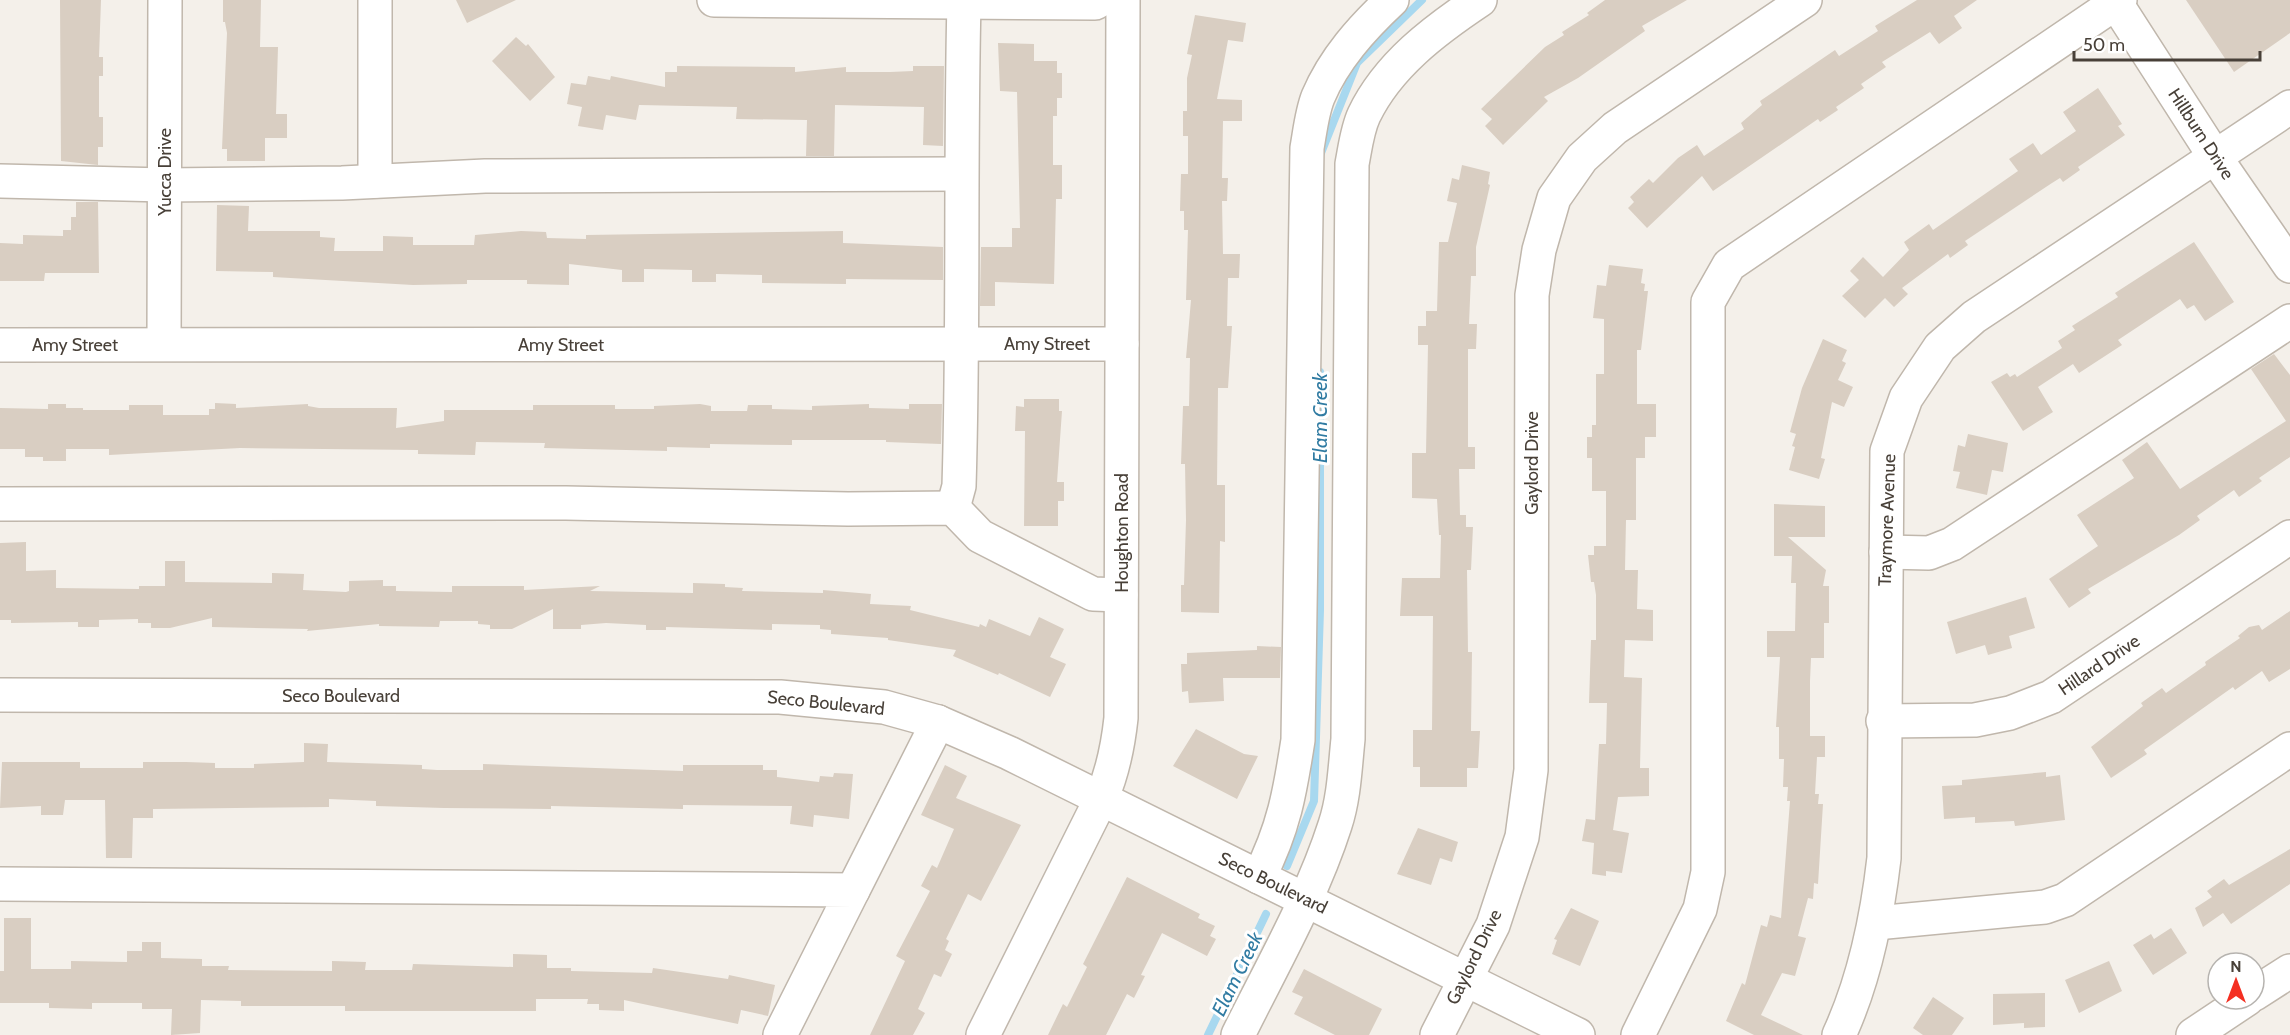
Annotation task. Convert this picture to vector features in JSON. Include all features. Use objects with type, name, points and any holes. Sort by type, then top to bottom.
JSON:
[{"type":"street","name":"Yucca Drive","points":[[164,344],[165,0]]},
{"type":"street","points":[[375,0],[375,181]]},
{"type":"street","points":[[714,0],[1095,3],[1100,0]]},
{"type":"street","name":"Houghton Road","points":[[983,1035],[1102,797],[1113,771],[1121,718],[1123,0]]},
{"type":"street","points":[[1259,876],[1277,841],[1289,797],[1298,740],[1307,147],[1318,98],[1342,55],[1371,20],[1392,0]]},
{"type":"street","points":[[1238,1035],[1305,898],[1335,825],[1343,787],[1348,739],[1352,164],[1363,117],[1390,74],[1438,28],[1480,0]]},
{"type":"street","name":"Gaylord Drive","points":[[1437,1035],[1493,925],[1522,837],[1531,770],[1532,295],[1539,250],[1554,198],[1582,158],[1615,128],[1805,0]]},
{"type":"street","points":[[951,1],[960,174],[963,345],[959,486],[953,508]]},
{"type":"street","points":[[1638,1035],[1700,909],[1708,872],[1708,302],[1729,265],[2117,1]]},
{"type":"street","name":"Hillburn Drive","points":[[2117,1],[2215,157],[2290,266]]},
{"type":"street","name":"Traymore Avenue","points":[[1839,1035],[1849,1014],[1876,923],[1884,858],[1883,721],[1887,451],[1906,398],[1940,347],[1974,317],[2290,107]]},
{"type":"street","points":[[0,181],[165,185],[375,181],[485,176],[960,174]]},
{"type":"street","points":[[1886,552],[1929,553],[1952,544],[2290,321]]},
{"type":"street","name":"Amy Street","points":[[0,345],[1122,344]]},
{"type":"street","points":[[0,504],[566,503],[848,509],[953,508],[980,536],[1093,594],[1121,595]]},
{"type":"street","name":"Hillard Drive","points":[[1883,721],[1975,720],[2010,713],[2051,697],[2290,537]]},
{"type":"street","name":"Seco Boulevard","points":[[0,695],[780,697],[884,707],[938,722],[1102,797],[1578,1035]]},
{"type":"street","points":[[780,1035],[938,722]]},
{"type":"street","points":[[1876,923],[2045,908],[2065,900],[2290,749]]},
{"type":"street","points":[[0,884],[853,890]]},
{"type":"street","points":[[2266,986],[2290,971]]},
{"type":"street","points":[[2193,1035],[2229,1011]]},
{"type":"building","points":[[60,0],[101,0],[99,57],[103,57],[103,76],[99,76],[99,117],[103,117],[103,147],[98,147],[98,165],[61,161]]},
{"type":"building","points":[[223,0],[261,0],[260,47],[278,47],[276,114],[287,114],[287,138],[265,138],[265,161],[227,161],[227,149],[222,149],[227,33],[225,22],[223,22]]},
{"type":"building","points":[[456,0],[516,0],[467,23]]},
{"type":"building","points":[[1605,0],[1687,0],[1642,26],[1645,31],[1578,78],[1544,97],[1548,101],[1503,145],[1485,126],[1492,119],[1481,109],[1545,47],[1564,35],[1562,32],[1589,15],[1587,13]]},
{"type":"building","points":[[1917,0],[1977,0],[1954,16],[1962,28],[1939,44],[1930,32],[1882,62],[1886,67],[1861,84],[1864,88],[1836,107],[1838,110],[1820,122],[1818,119],[1713,191],[1702,176],[1647,228],[1628,208],[1634,202],[1630,197],[1649,179],[1653,183],[1678,158],[1697,145],[1704,156],[1744,129],[1741,123],[1762,105],[1760,101],[1835,50],[1839,56],[1878,31],[1875,26]]},
{"type":"building","points":[[2186,0],[2290,0],[2290,33],[2234,72]]},
{"type":"building","points":[[1195,15],[1246,23],[1243,42],[1228,40],[1217,99],[1242,100],[1242,121],[1223,121],[1222,178],[1228,178],[1227,201],[1222,201],[1223,254],[1240,254],[1239,278],[1228,278],[1227,326],[1232,326],[1228,388],[1218,388],[1217,485],[1225,485],[1225,542],[1220,541],[1219,613],[1181,612],[1186,520],[1185,464],[1181,464],[1183,406],[1189,406],[1190,358],[1186,358],[1191,300],[1186,300],[1188,230],[1184,230],[1184,211],[1180,211],[1181,174],[1188,174],[1188,136],[1183,136],[1183,111],[1187,111],[1187,78],[1192,55],[1187,54]]},
{"type":"building","points":[[516,37],[526,46],[528,44],[555,77],[530,101],[492,61]]},
{"type":"building","points":[[998,43],[1034,44],[1034,61],[1057,61],[1057,73],[1062,73],[1062,98],[1057,98],[1057,116],[1053,116],[1053,165],[1062,165],[1062,199],[1056,199],[1054,284],[995,282],[995,306],[980,306],[981,247],[1012,247],[1012,228],[1020,228],[1017,92],[1000,91]]},
{"type":"building","points":[[677,66],[795,67],[795,72],[846,67],[846,72],[890,72],[913,71],[913,66],[944,66],[943,146],[923,145],[924,107],[835,105],[834,156],[806,156],[807,120],[736,119],[737,107],[639,105],[636,120],[606,115],[603,130],[578,126],[582,107],[567,104],[571,83],[586,85],[588,76],[610,80],[611,76],[665,87],[665,72],[677,72]]},
{"type":"building","points":[[2098,88],[2122,124],[2118,126],[2125,135],[2078,167],[2080,170],[2063,182],[2060,178],[1965,241],[1968,245],[1950,258],[1948,254],[1902,288],[1908,294],[1894,307],[1885,298],[1865,318],[1842,296],[1859,280],[1850,271],[1863,257],[1883,277],[1909,250],[1904,242],[1929,224],[1933,230],[2018,171],[2009,159],[2033,143],[2041,155],[2076,131],[2063,112]]},
{"type":"building","points":[[1462,165],[1490,172],[1488,184],[1490,185],[1476,247],[1476,276],[1471,276],[1469,324],[1477,324],[1476,349],[1468,349],[1468,447],[1475,447],[1475,469],[1459,469],[1460,515],[1466,515],[1466,527],[1473,527],[1471,570],[1467,570],[1468,652],[1472,652],[1471,731],[1480,731],[1478,768],[1467,768],[1467,787],[1420,787],[1420,767],[1413,767],[1413,730],[1432,730],[1433,616],[1400,616],[1402,578],[1440,578],[1441,535],[1439,535],[1437,499],[1412,498],[1412,453],[1426,453],[1428,345],[1418,345],[1418,326],[1426,326],[1426,311],[1437,311],[1439,242],[1448,242],[1457,203],[1447,201],[1452,178],[1459,180]]},
{"type":"building","points":[[76,202],[98,202],[99,273],[45,273],[44,281],[0,281],[0,243],[23,244],[23,235],[63,236],[63,230],[71,230],[71,217],[76,217]]},
{"type":"building","points":[[217,205],[249,206],[248,231],[320,231],[320,237],[335,238],[334,251],[383,251],[383,236],[413,237],[413,245],[474,245],[475,235],[521,231],[546,232],[547,238],[586,239],[586,235],[843,231],[843,243],[943,247],[943,280],[846,279],[846,284],[762,283],[762,275],[716,274],[716,282],[692,282],[692,270],[644,269],[644,282],[622,282],[622,270],[569,264],[569,285],[527,284],[527,280],[467,280],[467,284],[413,285],[273,277],[273,272],[216,271]]},
{"type":"building","points":[[2194,242],[2234,302],[2205,321],[2194,305],[2187,309],[2180,299],[2118,340],[2122,345],[2079,373],[2073,364],[2038,387],[2053,412],[2023,431],[1991,382],[2007,373],[2010,377],[2015,374],[2017,377],[2062,348],[2058,341],[2075,330],[2072,326],[2118,297],[2115,293]]},
{"type":"building","points":[[1609,265],[1643,269],[1641,283],[1645,284],[1644,291],[1648,291],[1641,350],[1637,350],[1637,404],[1656,404],[1656,437],[1645,437],[1645,458],[1636,458],[1636,520],[1626,520],[1625,570],[1638,570],[1637,609],[1653,610],[1653,641],[1625,640],[1624,677],[1642,678],[1640,768],[1649,768],[1649,796],[1618,797],[1613,830],[1629,833],[1622,873],[1606,871],[1606,876],[1592,874],[1594,843],[1582,841],[1586,819],[1595,820],[1599,744],[1606,744],[1607,703],[1589,703],[1591,640],[1596,640],[1596,595],[1594,582],[1591,582],[1588,555],[1594,555],[1594,546],[1606,546],[1606,491],[1592,491],[1592,458],[1587,458],[1587,437],[1592,437],[1592,425],[1596,425],[1596,374],[1604,374],[1604,319],[1593,318],[1597,285],[1606,286]]},
{"type":"building","points":[[1823,339],[1847,350],[1842,361],[1846,363],[1838,380],[1853,387],[1844,407],[1832,402],[1821,458],[1825,459],[1819,479],[1789,470],[1796,434],[1790,432],[1802,388]]},
{"type":"building","points":[[2274,354],[2290,375],[2290,457],[2259,478],[2262,481],[2239,497],[2234,490],[2197,516],[2200,520],[2179,535],[2088,589],[2091,593],[2069,608],[2049,579],[2098,546],[2077,515],[2134,478],[2122,460],[2147,442],[2180,489],[2286,421],[2251,369]]},
{"type":"building","points":[[1024,399],[1059,399],[1059,411],[1062,411],[1057,482],[1064,482],[1064,501],[1058,501],[1058,526],[1024,526],[1025,431],[1015,431],[1016,406],[1024,407]]},
{"type":"building","points":[[215,403],[236,404],[236,408],[308,404],[308,406],[319,408],[397,408],[396,428],[444,421],[444,410],[533,410],[533,405],[615,405],[615,409],[654,409],[654,406],[700,404],[711,406],[711,411],[747,411],[748,405],[772,405],[772,409],[812,410],[812,406],[869,404],[869,408],[909,409],[909,404],[942,404],[941,444],[886,442],[886,440],[792,440],[792,445],[710,444],[710,448],[667,447],[667,451],[544,448],[545,443],[476,442],[475,455],[418,454],[418,450],[240,448],[109,455],[109,449],[66,449],[66,461],[43,461],[43,457],[25,457],[25,449],[0,449],[0,408],[48,409],[48,404],[66,404],[66,408],[83,408],[83,410],[129,410],[129,405],[163,405],[163,415],[209,415],[209,409],[215,409]]},
{"type":"building","points":[[1968,434],[2008,443],[2003,472],[1992,470],[1987,495],[1956,488],[1960,472],[1953,471],[1958,445],[1965,447]]},
{"type":"building","points":[[1774,504],[1825,506],[1825,537],[1788,537],[1826,570],[1823,586],[1829,586],[1829,623],[1824,623],[1824,658],[1811,658],[1810,681],[1810,736],[1825,736],[1825,757],[1817,757],[1815,794],[1819,794],[1818,804],[1823,804],[1818,884],[1814,883],[1813,899],[1808,898],[1798,936],[1806,938],[1795,976],[1782,973],[1761,1015],[1803,1035],[1754,1035],[1726,1021],[1742,983],[1745,985],[1761,925],[1767,927],[1770,915],[1781,918],[1790,801],[1787,801],[1788,787],[1783,787],[1784,759],[1779,759],[1779,727],[1776,727],[1780,657],[1767,657],[1767,631],[1795,631],[1796,583],[1791,583],[1792,556],[1774,556]]},
{"type":"building","points":[[26,542],[26,571],[56,570],[56,588],[139,589],[139,586],[165,586],[165,561],[185,561],[185,582],[272,583],[272,573],[304,574],[303,590],[346,592],[349,591],[349,581],[383,580],[383,586],[396,586],[396,591],[452,592],[452,586],[524,586],[524,590],[600,586],[590,591],[693,593],[693,583],[725,584],[725,587],[743,588],[742,591],[823,593],[823,590],[871,594],[870,604],[911,606],[910,610],[979,627],[980,624],[986,627],[989,619],[1030,636],[1039,617],[1064,629],[1050,657],[1066,664],[1050,697],[999,673],[998,675],[953,656],[956,650],[888,640],[888,638],[831,634],[831,630],[820,629],[820,625],[772,624],[772,630],[666,627],[666,630],[646,630],[646,625],[606,623],[581,625],[581,629],[553,629],[553,609],[512,629],[490,629],[490,625],[478,624],[478,621],[440,621],[439,627],[379,626],[379,624],[307,631],[308,629],[212,627],[212,618],[170,628],[151,628],[151,623],[138,623],[138,619],[99,620],[99,627],[78,627],[78,622],[11,623],[11,620],[0,620],[0,543]]},
{"type":"building","points":[[2026,597],[2035,628],[2009,636],[2012,648],[1988,655],[1985,645],[1956,654],[1947,622]]},
{"type":"building","points":[[2290,611],[2290,669],[2269,682],[2262,671],[2235,690],[2233,687],[2144,750],[2147,754],[2111,778],[2091,747],[2143,706],[2141,703],[2162,688],[2166,693],[2206,665],[2205,662],[2240,638],[2238,636],[2249,627],[2259,625],[2262,630]]},
{"type":"building","points":[[1257,646],[1281,647],[1280,678],[1223,678],[1224,701],[1189,703],[1188,691],[1182,692],[1181,664],[1187,664],[1187,653],[1257,650]]},
{"type":"building","points":[[1196,729],[1244,754],[1258,756],[1237,799],[1173,766]]},
{"type":"building","points":[[304,743],[328,744],[327,762],[422,765],[422,769],[437,770],[483,770],[483,764],[683,771],[683,765],[763,765],[763,770],[777,770],[777,777],[819,782],[820,776],[833,777],[834,773],[853,774],[849,819],[814,815],[813,827],[790,824],[792,806],[683,805],[683,809],[551,806],[551,809],[444,808],[376,806],[376,801],[329,799],[329,807],[153,809],[153,818],[133,818],[132,858],[106,858],[105,800],[65,800],[63,815],[41,815],[41,806],[0,808],[2,762],[80,762],[80,768],[143,768],[143,762],[186,762],[215,763],[215,768],[254,768],[254,764],[304,762]]},
{"type":"building","points":[[945,765],[967,776],[956,798],[1021,825],[981,901],[968,894],[946,939],[949,941],[945,950],[952,954],[941,977],[934,974],[918,1009],[925,1013],[913,1035],[870,1035],[905,961],[896,956],[930,891],[921,886],[932,865],[937,868],[954,829],[921,815]]},
{"type":"building","points":[[2046,772],[2046,777],[2060,775],[2065,820],[2015,826],[2014,821],[1975,823],[1975,817],[1944,819],[1942,786],[1962,785],[1962,780]]},
{"type":"building","points":[[1418,828],[1458,842],[1452,862],[1440,858],[1431,885],[1397,874]]},
{"type":"building","points":[[2290,849],[2290,884],[2231,924],[2223,913],[2203,927],[2195,908],[2212,897],[2207,891],[2224,879],[2229,885]]},
{"type":"building","points":[[1127,877],[1200,914],[1198,918],[1215,926],[1210,936],[1216,939],[1207,956],[1162,933],[1141,975],[1145,976],[1134,998],[1127,994],[1106,1035],[1048,1035],[1063,1004],[1067,1007],[1087,967],[1083,964]]},
{"type":"building","points":[[1571,908],[1599,921],[1580,966],[1552,954],[1557,940],[1554,939]]},
{"type":"building","points":[[4,918],[31,918],[31,969],[71,969],[71,961],[127,962],[127,951],[142,951],[142,942],[161,942],[161,958],[202,959],[202,966],[229,966],[228,970],[332,971],[332,961],[366,962],[365,970],[412,970],[413,964],[513,967],[513,954],[547,955],[547,968],[571,968],[571,971],[652,973],[653,968],[728,979],[729,975],[775,985],[768,1016],[741,1010],[738,1024],[624,1000],[624,1011],[599,1010],[599,1004],[587,1004],[588,999],[536,999],[536,1011],[345,1011],[345,1006],[241,1006],[241,1001],[201,1000],[200,1033],[171,1035],[172,1009],[142,1009],[142,1003],[92,1003],[92,1009],[49,1008],[49,1003],[0,1003],[0,971],[4,971]]},
{"type":"building","points":[[2171,928],[2187,953],[2153,975],[2133,945],[2151,934],[2154,939]]},
{"type":"building","points":[[2109,961],[2122,991],[2079,1013],[2065,980]]},
{"type":"building","points":[[1304,969],[1382,1009],[1369,1035],[1335,1035],[1294,1014],[1303,997],[1292,992]]},
{"type":"building","points":[[2045,993],[2045,1027],[2024,1028],[2024,1023],[1993,1025],[1993,994]]},
{"type":"building","points":[[1933,997],[1964,1018],[1952,1035],[1923,1035],[1913,1028]]},
{"type":"waterway","name":"Elam Creek","points":[[1321,153],[1357,63],[1422,0]]},
{"type":"waterway","name":"Elam Creek","points":[[1287,866],[1314,801],[1320,610],[1320,372]]},
{"type":"waterway","name":"Elam Creek","points":[[1208,1035],[1266,914]]}]
